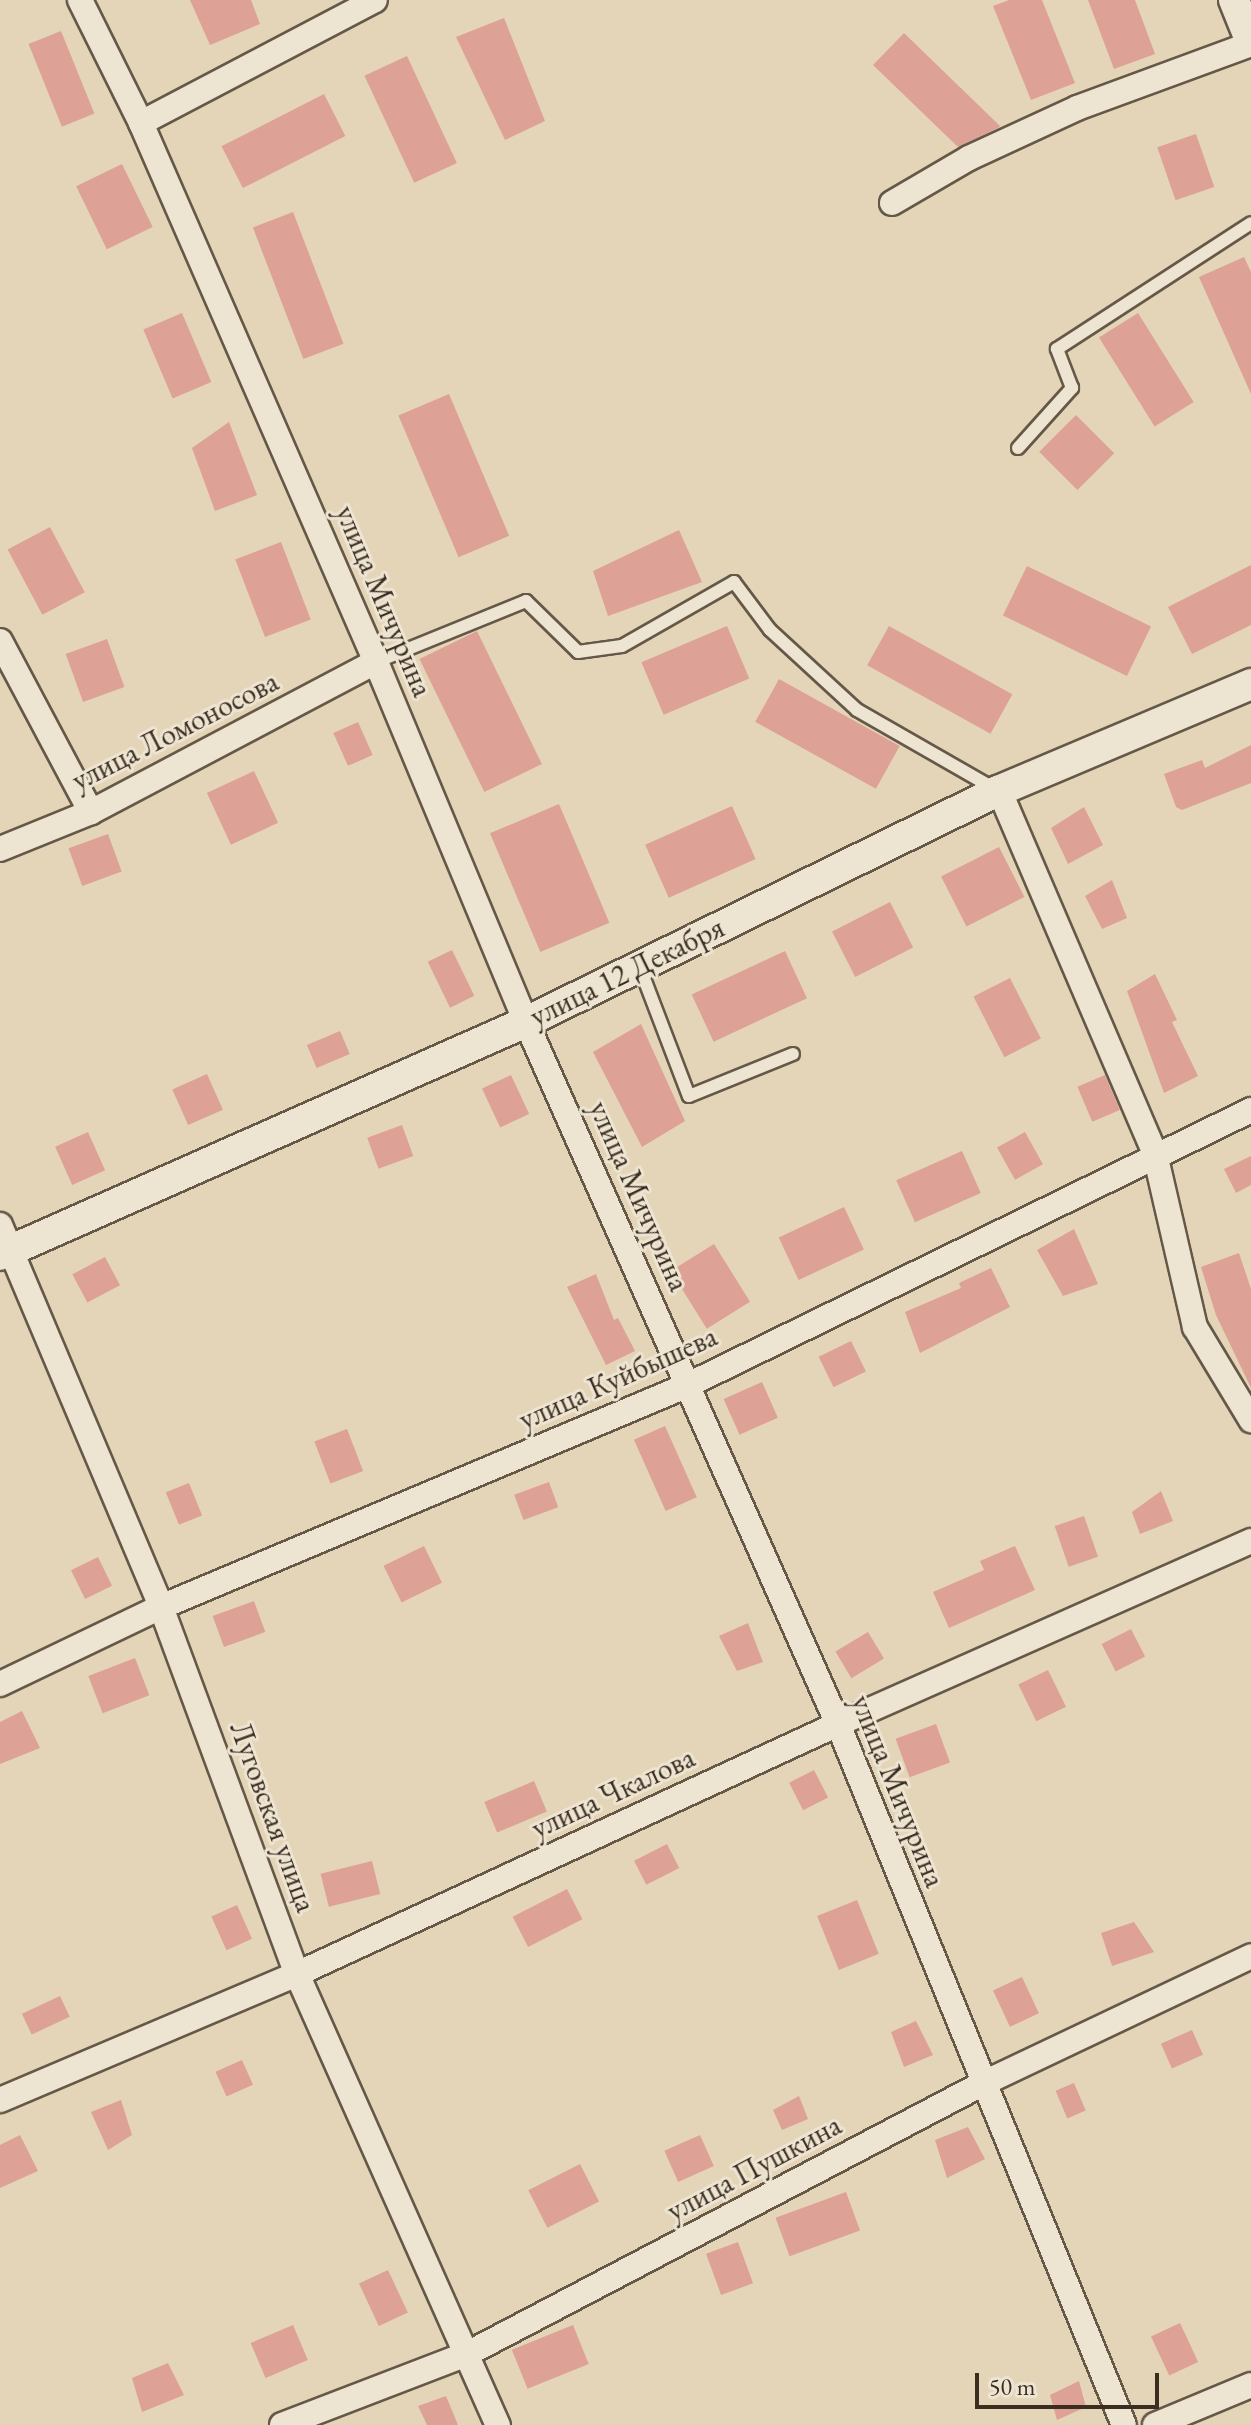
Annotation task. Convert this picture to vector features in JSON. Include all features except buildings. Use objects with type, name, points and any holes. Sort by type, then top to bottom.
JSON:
[{"type":"street","name":"улица Мичурина","points":[[80,0],[141,123],[376,662],[526,1022],[838,1724],[982,2084],[1124,2425]]},
{"type":"street","points":[[141,123],[375,0]]},
{"type":"street","points":[[892,203],[969,158],[1077,108],[1246,22]]},
{"type":"street","points":[[0,641],[91,812]]},
{"type":"street","name":"улица Ломоносова","points":[[0,849],[91,812],[376,662]]},
{"type":"street","name":"улица 12 Декабря","points":[[3,1244],[526,1022],[999,792],[1251,684]]},
{"type":"street","points":[[999,792],[1155,1154],[1195,1327],[1251,1420]]},
{"type":"street","name":"улица Куйбышева","points":[[0,1684],[161,1607],[688,1385],[1155,1154],[1251,1110]]},
{"type":"street","name":"Луговская улица","points":[[3,1244],[161,1607],[297,1974],[498,2425]]},
{"type":"street","name":"улица Чкалова","points":[[0,2100],[297,1974],[838,1724],[1251,1541]]},
{"type":"street","name":"улица Пушкина","points":[[282,2425],[467,2354],[982,2084],[1251,1956]]},
{"type":"street","points":[[1155,2425],[1251,2385]]},
{"type":"lane","points":[[1018,448],[1072,388],[1057,349],[1251,223]]},
{"type":"lane","points":[[376,662],[526,601],[578,652],[622,646],[734,582],[770,630],[857,710],[999,792]]},
{"type":"lane","points":[[639,966],[689,1096],[793,1054]]}]
